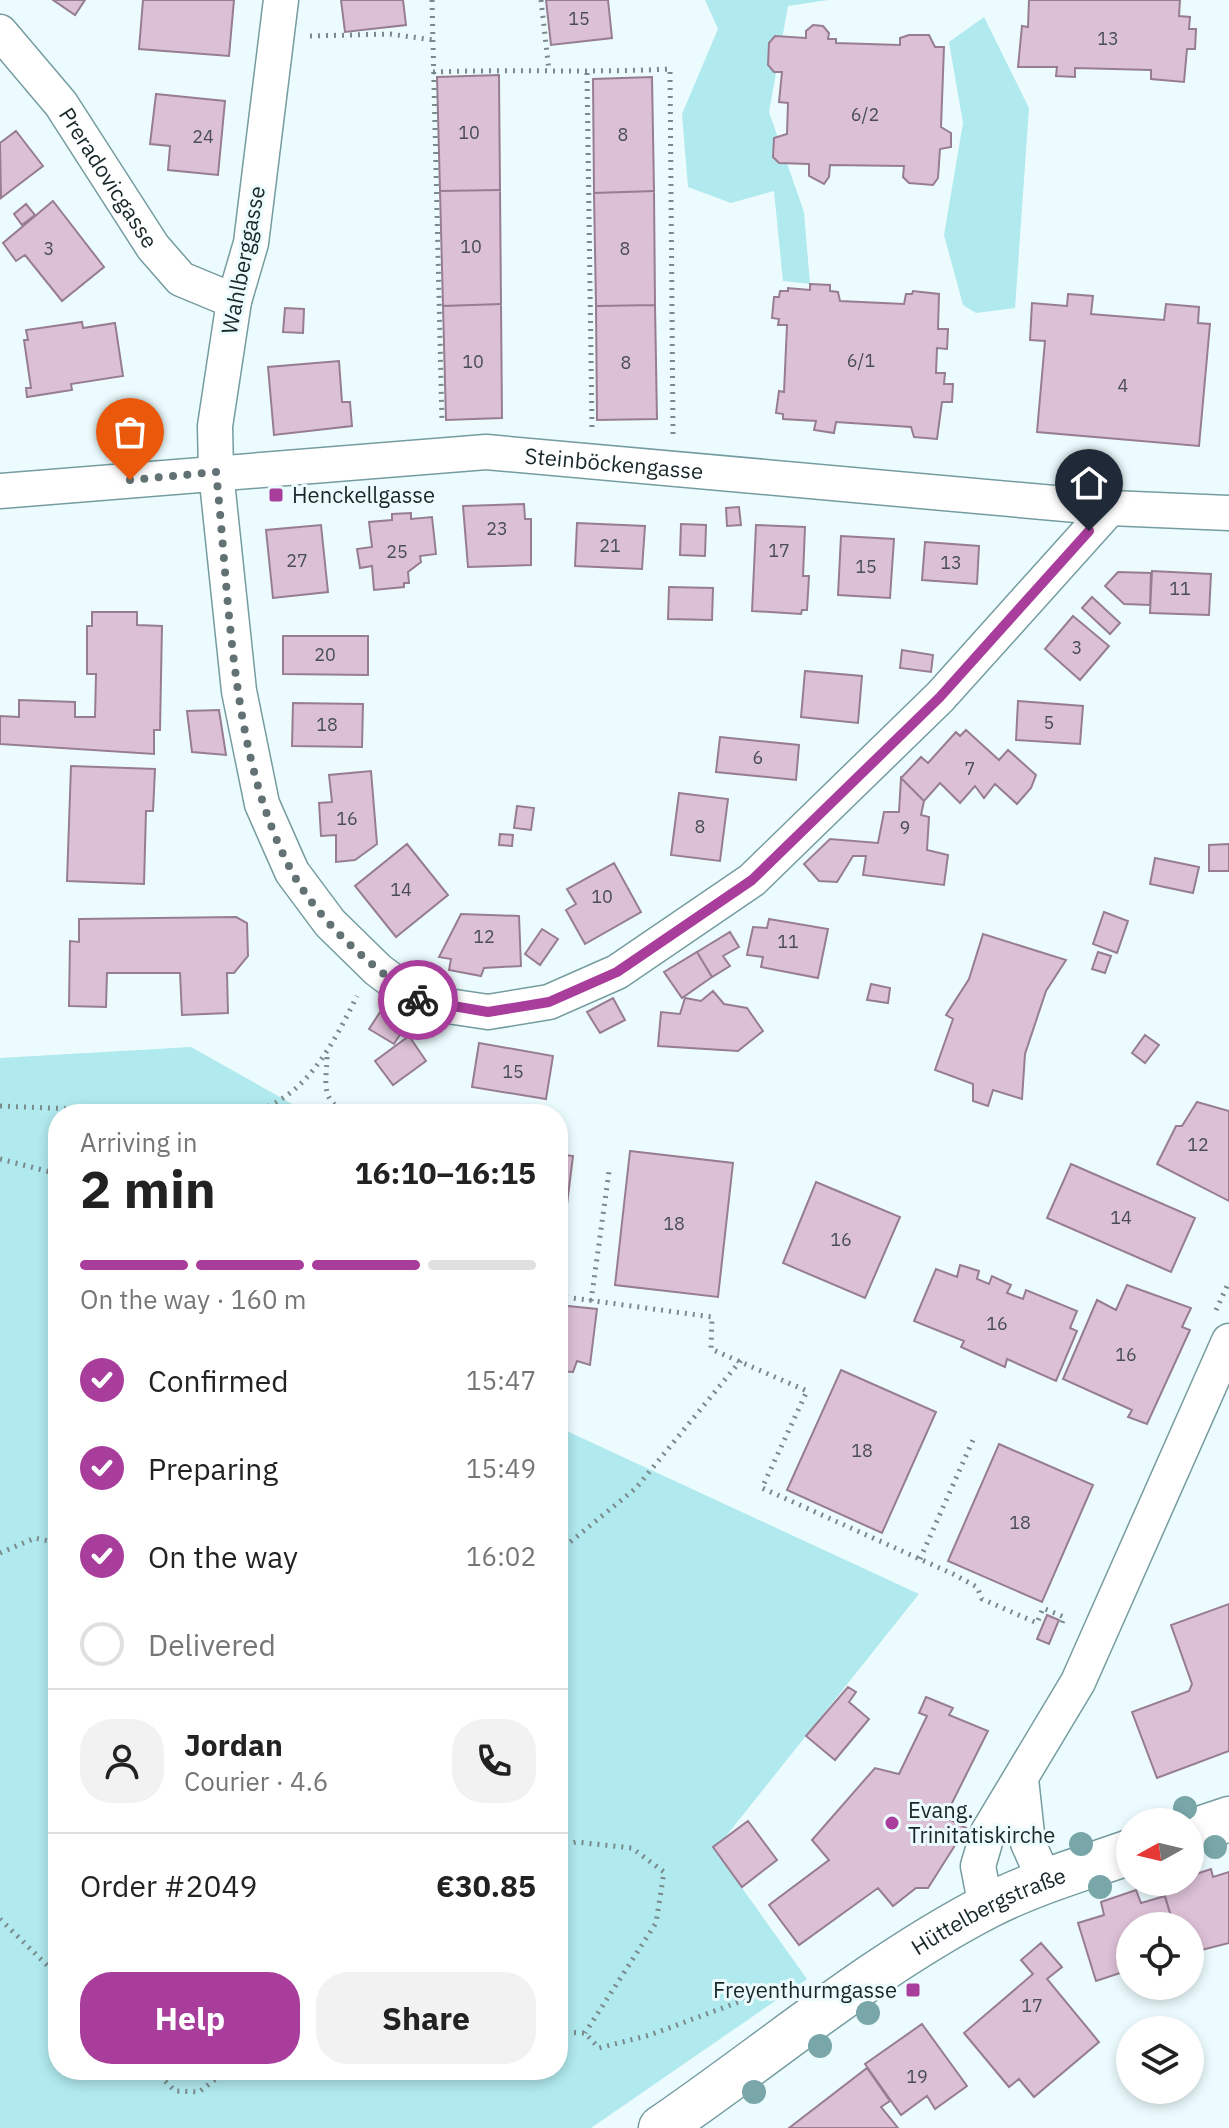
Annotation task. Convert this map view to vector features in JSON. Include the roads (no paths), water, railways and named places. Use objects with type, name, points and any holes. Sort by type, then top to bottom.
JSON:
[{"type":"main road","points":[[1204,1827],[1229,1819]]},
{"type":"main road","name":"Hüttelbergstraße","points":[[661,2128],[851,1993],[986,1907],[1045,1881],[1116,1857]]},
{"type":"street","name":"Wahlberggasse","points":[[216,472],[215,426],[234,301],[251,243],[281,0]]},
{"type":"street","name":"Preradovicgasse","points":[[0,32],[61,104],[153,247],[181,279],[234,301]]},
{"type":"street","name":"Steinböckengasse","points":[[0,491],[486,452],[1110,508],[1229,513]]},
{"type":"street","points":[[216,472],[239,691],[262,804],[292,872],[330,923],[378,970],[421,1002],[488,1012],[549,1002],[617,972],[752,880],[940,697],[1110,508]]},
{"type":"street","points":[[986,1907],[979,1878],[981,1852],[997,1814],[1078,1682],[1229,1341]]},
{"type":"street","points":[[1021,1779],[1028,1843],[1045,1881]]},
{"type":"place","name":"Henckellgasse","points":[[276,495]]},
{"type":"place","name":"Evang. Trinitatiskirche","points":[[892,1823]]},
{"type":"place","name":"Freyenthurmgasse","points":[[913,1990]]}]
